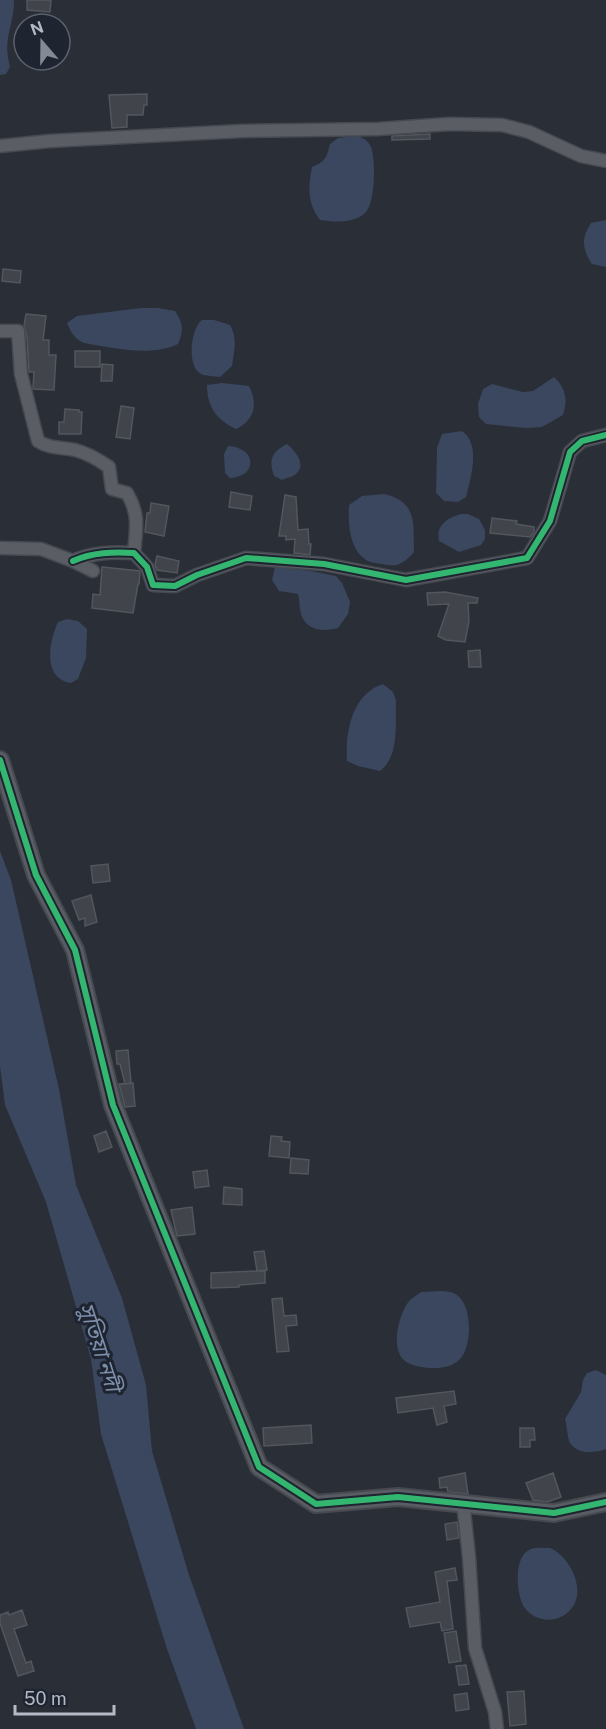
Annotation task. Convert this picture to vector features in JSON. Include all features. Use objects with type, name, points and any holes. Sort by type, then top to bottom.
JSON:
[{"type":"street","points":[[0,146],[50,141],[243,131],[355,130],[449,124],[501,125],[529,132],[581,156],[606,161]]},
{"type":"street","points":[[0,331],[18,331],[21,374],[38,441],[46,446],[76,450],[99,459],[109,467],[112,489],[127,493],[134,505],[137,518],[134,554]]},
{"type":"street","points":[[73,561],[88,555],[115,552],[134,554],[147,567],[153,585],[175,586],[197,575],[246,558],[324,564],[406,580],[527,558],[550,521],[570,452],[582,441],[606,435]]},
{"type":"street","points":[[0,548],[41,549],[93,571]]},
{"type":"street","points":[[0,760],[36,875],[75,950],[113,1105],[259,1467],[316,1504],[398,1497],[554,1513],[606,1502]]},
{"type":"street","points":[[463,1502],[475,1648],[495,1712],[497,1729]]},
{"type":"water","points":[[0,0],[14,0],[7,48],[10,67],[6,74],[0,75]]},
{"type":"water","points":[[357,136],[368,143],[373,153],[374,181],[369,207],[356,219],[337,222],[320,220],[310,195],[312,167],[323,161],[330,144],[338,138]]},
{"type":"water","points":[[606,220],[606,267],[592,264],[586,253],[584,239],[591,223]]},
{"type":"water","points":[[141,308],[175,311],[182,327],[178,344],[144,351],[84,343],[78,340],[67,323],[77,316]]},
{"type":"water","points":[[202,320],[214,320],[230,325],[234,335],[232,366],[220,377],[201,374],[193,363],[193,338]]},
{"type":"water","points":[[554,377],[563,390],[566,399],[565,409],[563,415],[542,427],[526,428],[486,424],[479,417],[478,404],[483,389],[492,384],[523,392],[533,391]]},
{"type":"water","points":[[222,383],[249,386],[252,393],[254,405],[251,416],[236,429],[218,417],[209,400],[207,385]]},
{"type":"water","points":[[462,431],[468,437],[473,452],[472,471],[466,497],[458,502],[444,501],[436,493],[437,448],[442,434]]},
{"type":"water","points":[[287,444],[296,454],[300,466],[295,475],[282,480],[274,476],[271,465],[275,453]]},
{"type":"water","points":[[228,446],[244,451],[249,456],[250,462],[246,472],[230,478],[225,473],[224,454]]},
{"type":"water","points":[[384,494],[403,502],[408,508],[413,523],[414,552],[404,562],[397,565],[368,561],[357,551],[351,536],[349,505],[362,496]]},
{"type":"water","points":[[461,514],[468,514],[479,519],[485,530],[485,539],[481,545],[459,552],[439,541],[438,535],[443,523]]},
{"type":"water","points":[[275,567],[336,576],[342,583],[350,602],[348,614],[338,628],[321,630],[307,624],[301,614],[298,594],[279,591],[272,580]]},
{"type":"water","points":[[67,619],[78,621],[87,629],[86,658],[78,679],[71,683],[55,674],[50,658],[52,639],[58,622]]},
{"type":"water","points":[[383,684],[393,692],[396,700],[396,729],[391,757],[380,771],[347,761],[347,738],[357,705],[372,689]]},
{"type":"water","name":"সুতিয়া নদী","points":[[0,851],[11,880],[59,1089],[76,1185],[122,1298],[146,1385],[152,1451],[189,1575],[244,1729],[196,1729],[167,1649],[101,1434],[91,1359],[46,1202],[5,1105],[0,1066]]},
{"type":"water","points":[[421,1292],[453,1293],[460,1297],[464,1304],[469,1324],[467,1344],[460,1359],[451,1365],[438,1368],[417,1366],[408,1363],[399,1352],[398,1326],[408,1302]]},
{"type":"water","points":[[596,1370],[606,1375],[606,1449],[587,1452],[577,1450],[570,1443],[565,1419],[581,1392],[587,1373]]},
{"type":"water","points":[[533,1548],[550,1548],[564,1558],[570,1566],[577,1584],[577,1593],[576,1602],[566,1614],[547,1620],[534,1616],[524,1607],[519,1593],[518,1575],[521,1559],[525,1553]]},
{"type":"building","points":[[27,0],[51,0],[50,12],[27,10]]},
{"type":"building","points":[[147,94],[147,105],[144,105],[143,115],[127,115],[127,127],[112,128],[109,95]]},
{"type":"building","points":[[430,134],[430,139],[392,140],[392,136]]},
{"type":"building","points":[[3,269],[21,271],[20,283],[2,281]]},
{"type":"building","points":[[26,314],[46,316],[43,340],[49,340],[49,355],[56,355],[54,390],[33,389],[34,372],[29,372],[24,326]]},
{"type":"building","points":[[75,351],[100,351],[100,367],[75,367]]},
{"type":"building","points":[[102,364],[113,365],[112,381],[101,381]]},
{"type":"building","points":[[121,406],[134,408],[130,439],[116,437]]},
{"type":"building","points":[[65,409],[82,412],[81,434],[59,434],[59,422],[64,422]]},
{"type":"building","points":[[231,492],[252,496],[250,510],[229,507]]},
{"type":"building","points":[[285,495],[296,497],[298,530],[308,529],[309,544],[311,544],[310,555],[294,553],[295,539],[286,540],[286,536],[279,536]]},
{"type":"building","points":[[151,503],[169,506],[164,536],[145,532],[147,513],[150,513]]},
{"type":"building","points":[[492,518],[517,521],[516,524],[534,527],[534,532],[530,537],[490,533]]},
{"type":"building","points":[[157,556],[179,561],[177,573],[157,570],[155,565]]},
{"type":"building","points":[[102,567],[140,571],[133,613],[92,608],[93,594],[100,595]]},
{"type":"building","points":[[445,592],[478,598],[477,603],[468,603],[469,621],[465,642],[446,640],[438,636],[449,604],[428,605],[427,593]]},
{"type":"building","points":[[480,650],[481,667],[469,667],[468,651]]},
{"type":"building","points":[[108,864],[110,881],[93,883],[91,866]]},
{"type":"building","points":[[91,895],[97,922],[85,926],[85,918],[79,920],[72,901]]},
{"type":"building","points":[[128,1050],[131,1083],[125,1084],[120,1064],[117,1064],[116,1051]]},
{"type":"building","points":[[133,1083],[135,1106],[125,1107],[119,1084]]},
{"type":"building","points":[[106,1131],[112,1147],[99,1152],[94,1136]]},
{"type":"building","points":[[271,1136],[282,1137],[281,1141],[290,1142],[289,1158],[269,1156]]},
{"type":"building","points":[[291,1158],[309,1160],[308,1174],[290,1173]]},
{"type":"building","points":[[207,1170],[209,1186],[195,1188],[193,1172]]},
{"type":"building","points":[[224,1187],[242,1189],[242,1205],[223,1204]]},
{"type":"building","points":[[192,1207],[195,1234],[177,1236],[171,1210]]},
{"type":"building","points":[[264,1251],[267,1270],[258,1271],[265,1271],[265,1283],[211,1288],[211,1273],[257,1271],[254,1252]]},
{"type":"building","points":[[282,1298],[284,1316],[296,1315],[297,1325],[286,1326],[289,1351],[277,1352],[272,1299]]},
{"type":"building","points":[[454,1391],[456,1404],[444,1406],[447,1422],[437,1425],[433,1408],[398,1413],[396,1398]]},
{"type":"building","points":[[311,1425],[312,1443],[264,1446],[263,1428]]},
{"type":"building","points":[[520,1428],[534,1428],[535,1440],[530,1440],[530,1447],[520,1447]]},
{"type":"building","points":[[465,1473],[468,1494],[448,1492],[447,1487],[440,1488],[439,1478]]},
{"type":"building","points":[[553,1473],[561,1497],[547,1502],[533,1500],[526,1483]]},
{"type":"building","points":[[457,1522],[459,1538],[447,1540],[445,1524]]},
{"type":"building","points":[[455,1568],[457,1580],[447,1581],[453,1629],[442,1631],[440,1622],[410,1627],[406,1608],[440,1602],[435,1572]]},
{"type":"building","points":[[22,1610],[27,1625],[14,1629],[26,1663],[31,1661],[34,1671],[18,1676],[0,1623],[0,1615],[8,1612],[9,1615]]},
{"type":"building","points":[[456,1631],[461,1661],[449,1663],[444,1633]]},
{"type":"building","points":[[466,1665],[469,1684],[459,1685],[456,1666]]},
{"type":"building","points":[[524,1691],[526,1724],[510,1726],[507,1692]]},
{"type":"building","points":[[467,1693],[469,1709],[456,1711],[454,1695]]},
{"type":"cycle path","points":[[73,561],[103,553],[134,553],[147,567],[153,585],[175,586],[197,575],[246,558],[324,564],[406,580],[527,558],[550,521],[570,452],[582,441],[606,435]]},
{"type":"cycle path","points":[[0,760],[36,875],[75,950],[113,1105],[259,1467],[316,1504],[398,1497],[554,1513],[606,1502]]}]
